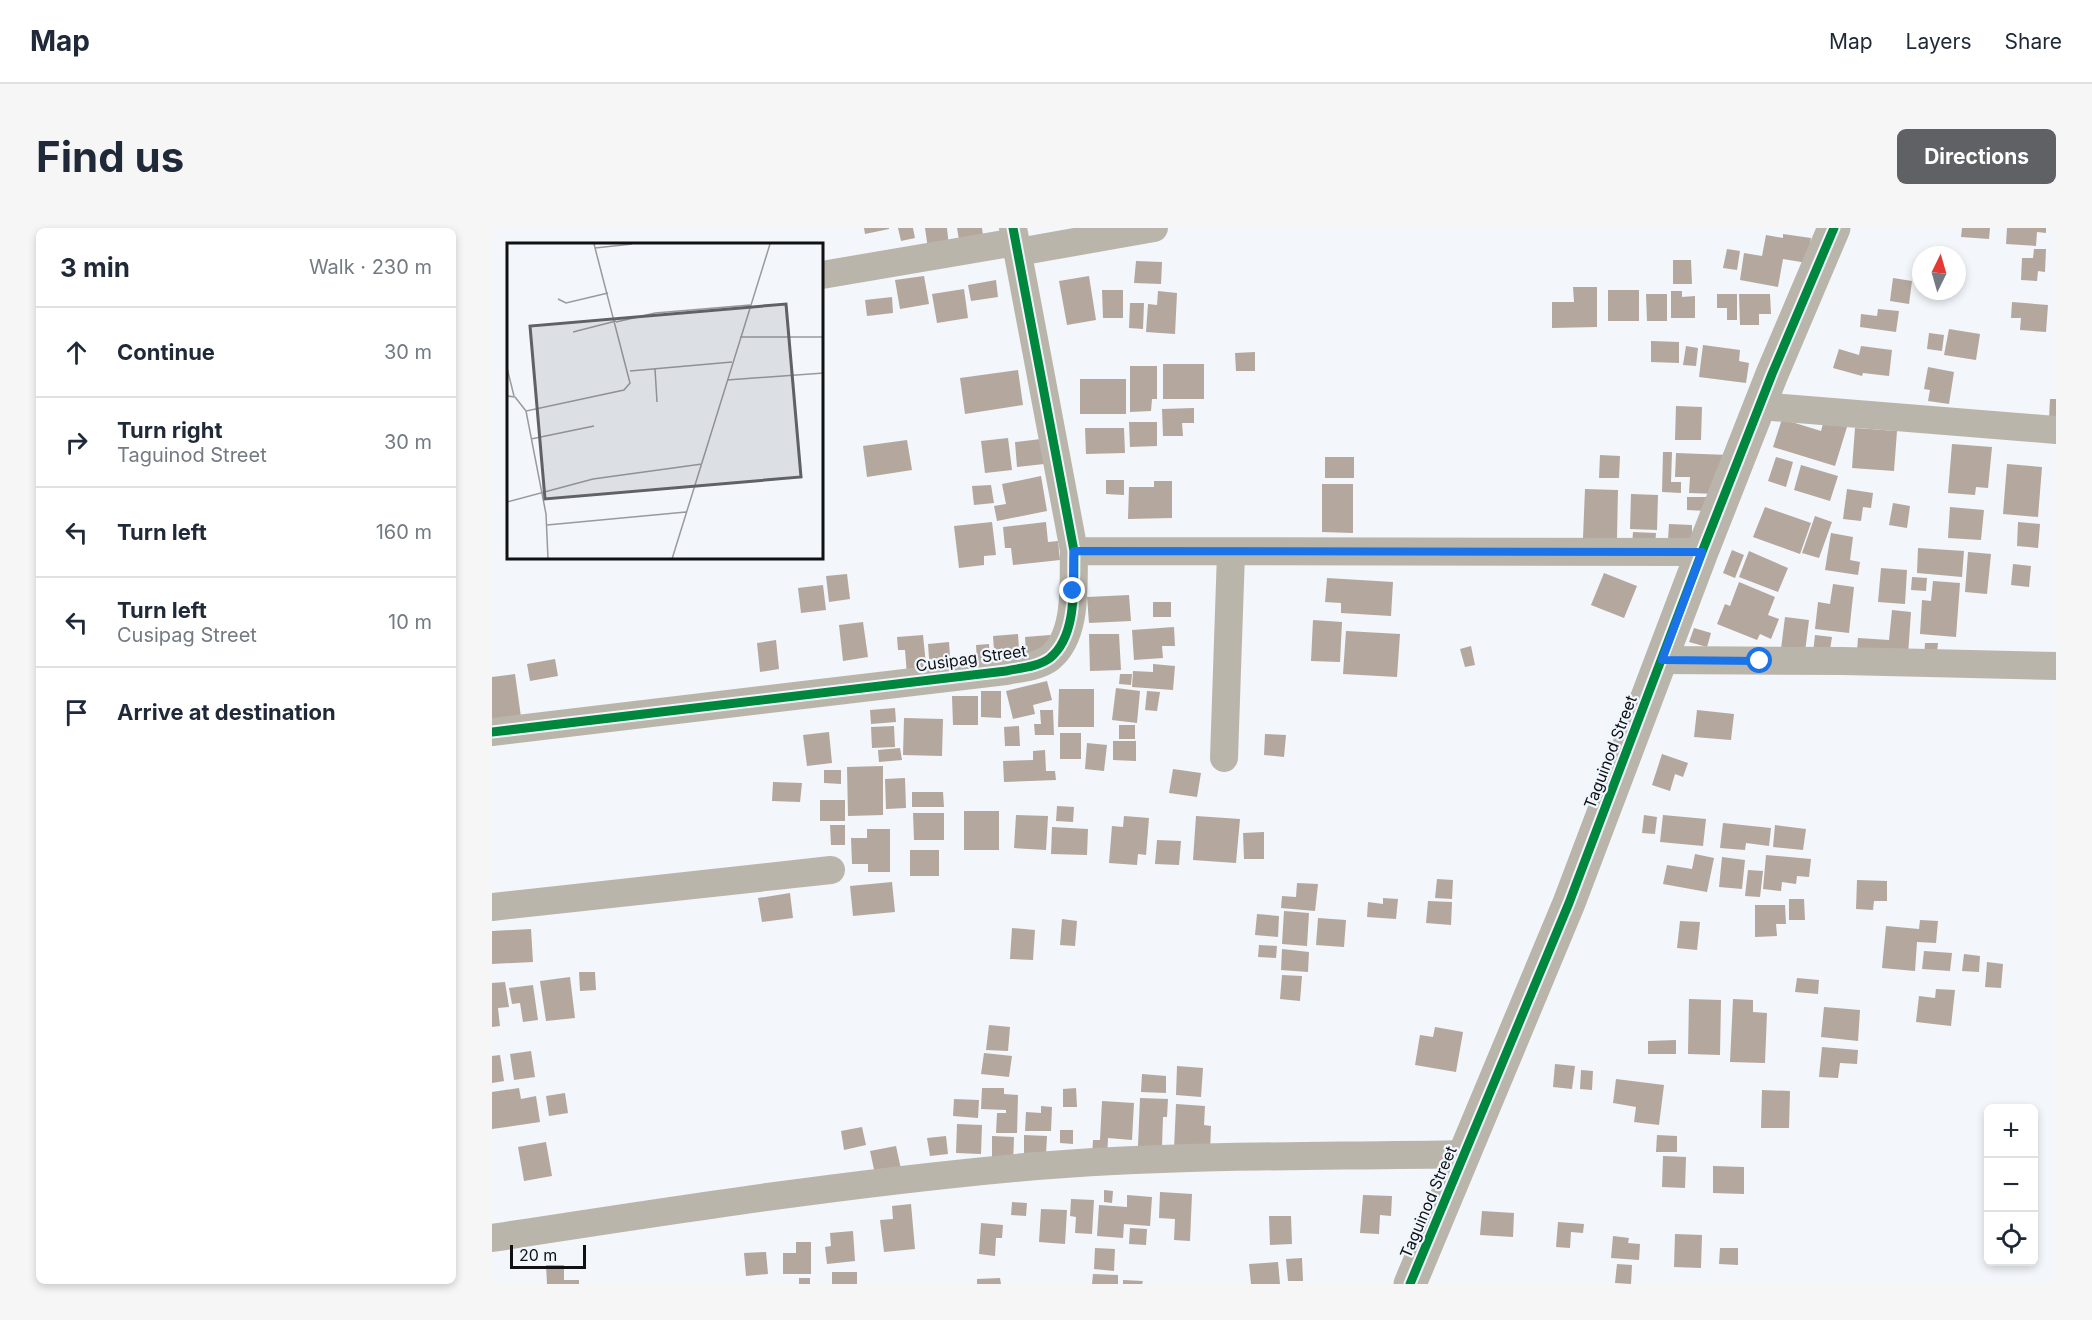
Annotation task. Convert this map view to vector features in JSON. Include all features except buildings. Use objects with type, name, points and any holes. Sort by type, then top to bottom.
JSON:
[{"type":"street","points":[[824,275],[1015,241],[1154,228]]},
{"type":"street","name":"Taguinod Street","points":[[1410,1284],[1569,903],[1702,552],[1834,228]]},
{"type":"street","name":"Cusipag Street","points":[[492,732],[1031,667],[1049,659],[1060,647],[1069,625],[1074,551],[1015,241]]},
{"type":"street","points":[[1760,406],[2056,430]]},
{"type":"street","points":[[1074,551],[1231,553],[1619,550],[1702,552]]},
{"type":"street","points":[[1224,758],[1231,553]]},
{"type":"street","points":[[1662,660],[2056,666]]},
{"type":"street","points":[[492,907],[831,870]]},
{"type":"street","points":[[492,1238],[797,1191],[1038,1166],[1120,1161],[1465,1154]]},
{"type":"cycle path","points":[[492,732],[1006,671],[1034,665],[1050,658],[1059,648],[1070,623],[1074,551],[1013,228]]},
{"type":"cycle path","points":[[1410,1284],[1569,903],[1702,552],[1772,374],[1834,228]]},
{"type":"route","points":[[1073,591],[1074,551],[1231,553],[1619,550],[1702,552],[1662,660],[1760,661]]}]
